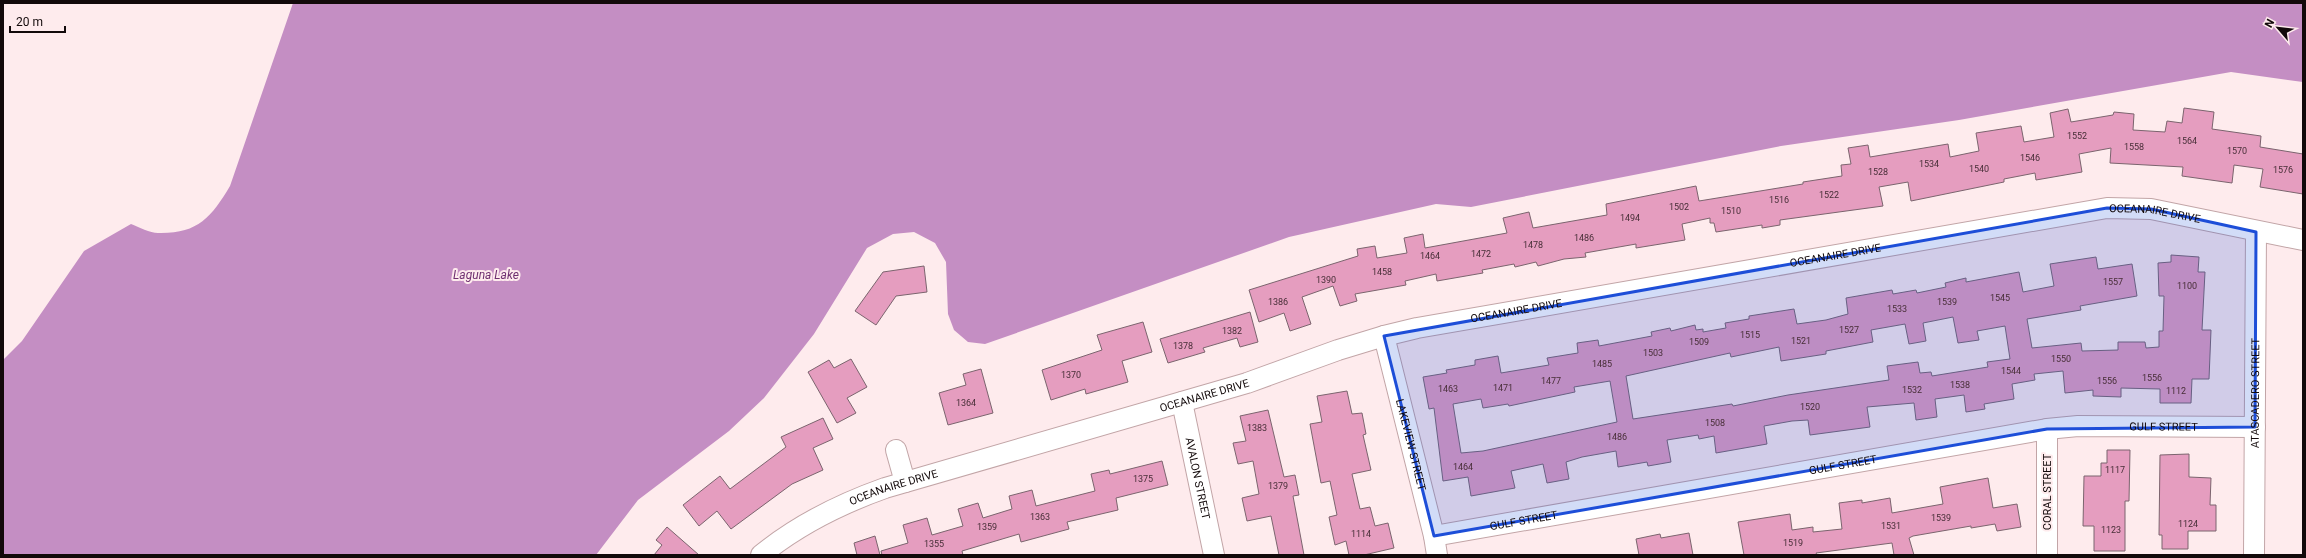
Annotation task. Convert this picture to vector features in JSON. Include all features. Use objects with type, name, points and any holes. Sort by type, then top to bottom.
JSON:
[{"type":"street","name":"OCEANAIRE DRIVE","points":[[761,555],[778,541],[811,519],[847,502],[906,482],[1247,383],[1338,350],[1417,328],[2107,208],[2151,210],[2256,232],[2303,240]]},
{"type":"street","name":"ATASCADERO STREET","points":[[2254,555],[2256,232]]},
{"type":"street","name":"LAKEVIEW STREET","points":[[1384,336],[1434,536],[1436,555]]},
{"type":"street","name":"AVALON STREET","points":[[1182,402],[1214,555]]},
{"type":"street","name":"GULF STREET","points":[[1434,536],[2048,429],[2078,426],[2255,427]]},
{"type":"street","name":"CORAL STREET","points":[[2047,555],[2048,429]]},
{"type":"street","points":[[896,450],[906,482]]},
{"type":"highlighted area","points":[[2107,208],[2151,209],[2256,232],[2255,427],[2047,429],[1434,536],[1384,336]]},
{"type":"water","name":"Laguna Lake","points":[[293,3],[2303,3],[2303,82],[2231,72],[1959,120],[1781,146],[1471,207],[1436,204],[1289,237],[985,344],[968,342],[954,330],[948,314],[946,262],[935,243],[914,232],[893,234],[867,248],[814,334],[764,398],[729,431],[638,500],[596,555],[3,555],[3,360],[22,341],[84,251],[131,224],[155,233],[172,233],[183,231],[202,222],[216,207],[230,186]]},
{"type":"building","points":[[2184,108],[2214,112],[2212,129],[2261,136],[2260,147],[2303,154],[2303,194],[2260,187],[2263,169],[2234,165],[2232,183],[2182,176],[2183,167],[2110,163],[2111,148],[2079,154],[2082,172],[2036,180],[2035,173],[2004,179],[2004,182],[1911,201],[1908,182],[1879,187],[1883,206],[1780,220],[1780,225],[1762,228],[1762,225],[1716,232],[1714,223],[1710,223],[1710,218],[1682,224],[1685,240],[1636,248],[1636,244],[1585,253],[1586,257],[1564,259],[1538,266],[1536,262],[1515,267],[1514,264],[1482,270],[1483,273],[1437,281],[1436,274],[1405,281],[1406,285],[1355,294],[1357,301],[1340,306],[1333,286],[1302,297],[1311,324],[1290,331],[1284,313],[1259,322],[1249,290],[1358,256],[1357,249],[1375,246],[1377,258],[1407,253],[1404,238],[1423,234],[1425,248],[1507,233],[1503,218],[1529,212],[1533,228],[1607,215],[1606,204],[1696,186],[1699,201],[1842,176],[1841,165],[1851,164],[1848,148],[1868,145],[1870,157],[1948,144],[1950,157],[1979,151],[1976,133],[2021,126],[2024,142],[2054,137],[2050,113],[2068,109],[2071,122],[2113,115],[2114,112],[2134,114],[2133,130],[2165,132],[2167,121],[2182,123]]},
{"type":"building","points":[[2171,255],[2199,257],[2198,272],[2205,272],[2202,330],[2211,330],[2209,379],[2192,379],[2191,403],[2160,403],[2160,389],[2121,388],[2121,397],[2093,396],[2093,390],[2065,393],[2063,371],[2034,374],[2035,380],[2012,384],[2014,399],[1984,404],[1985,409],[1966,412],[1964,395],[1935,399],[1937,417],[1916,420],[1914,403],[1867,407],[1870,427],[1810,435],[1808,420],[1792,421],[1764,426],[1767,444],[1716,453],[1714,436],[1699,439],[1698,435],[1667,440],[1671,462],[1648,466],[1647,462],[1618,467],[1616,451],[1582,457],[1566,462],[1569,479],[1547,483],[1543,464],[1511,471],[1515,488],[1471,496],[1468,477],[1443,481],[1434,408],[1429,409],[1423,377],[1447,373],[1446,370],[1475,365],[1475,360],[1498,356],[1501,373],[1549,365],[1547,358],[1578,353],[1577,343],[1598,340],[1599,346],[1652,336],[1651,332],[1670,328],[1671,331],[1695,325],[1696,330],[1703,329],[1703,332],[1726,328],[1725,323],[1749,319],[1749,316],[1794,309],[1797,324],[1826,320],[1848,314],[1846,298],[1892,290],[1893,294],[1916,290],[1917,293],[1946,287],[1945,283],[1966,278],[1966,282],[2019,272],[2023,292],[2054,286],[2050,264],[2096,257],[2098,269],[2132,264],[2137,296],[2080,306],[2081,310],[2027,319],[2032,348],[2081,343],[2082,351],[2118,350],[2118,342],[2145,342],[2146,348],[2159,347],[2159,331],[2163,331],[2164,296],[2159,296],[2158,263],[2171,262]],"holes":[[[1953,317],[1958,343],[1979,340],[1977,331],[2005,326],[2010,359],[1987,362],[1988,367],[1932,376],[1931,372],[1920,373],[1918,362],[1887,366],[1889,380],[1788,395],[1733,406],[1732,404],[1633,419],[1626,376],[1730,353],[1731,357],[1779,347],[1781,361],[1826,354],[1826,351],[1873,342],[1871,330],[1905,324],[1909,344],[1926,341],[1923,323]],[[1610,381],[1617,422],[1483,451],[1461,453],[1453,404],[1481,399],[1483,408],[1508,404],[1509,406],[1575,392],[1574,387]]]},
{"type":"building","points":[[924,266],[927,292],[896,296],[876,325],[855,311],[883,272]]},
{"type":"building","points":[[1250,312],[1258,342],[1240,347],[1237,338],[1203,348],[1205,352],[1168,363],[1160,339]]},
{"type":"building","points":[[1143,322],[1152,352],[1122,361],[1128,382],[1086,394],[1085,389],[1051,400],[1042,370],[1102,350],[1097,335]]},
{"type":"building","points":[[851,359],[867,387],[847,398],[856,413],[837,423],[808,372],[829,360],[834,368]]},
{"type":"building","points":[[981,369],[993,413],[948,425],[939,393],[966,385],[963,374]]},
{"type":"building","points":[[1347,391],[1352,414],[1362,413],[1366,434],[1363,435],[1371,470],[1352,474],[1360,509],[1370,507],[1375,526],[1388,523],[1394,548],[1364,555],[1349,555],[1346,541],[1335,545],[1329,517],[1337,515],[1330,481],[1321,483],[1310,424],[1322,422],[1317,396]]},
{"type":"building","points":[[1268,410],[1284,477],[1295,475],[1299,495],[1293,496],[1304,555],[1279,555],[1271,516],[1247,521],[1242,498],[1259,494],[1253,461],[1238,464],[1233,443],[1246,441],[1240,416]]},
{"type":"building","points":[[823,418],[833,439],[813,448],[823,470],[792,484],[731,529],[717,511],[699,526],[683,505],[720,476],[730,489],[786,447],[781,437]]},
{"type":"building","points":[[2107,450],[2130,450],[2129,501],[2125,501],[2125,551],[2094,551],[2094,526],[2083,526],[2084,476],[2101,476],[2101,463],[2107,463]]},
{"type":"building","points":[[2189,454],[2189,477],[2211,478],[2210,505],[2216,505],[2216,531],[2188,531],[2188,549],[2162,549],[2162,535],[2159,535],[2160,455]]},
{"type":"building","points":[[1162,461],[1168,485],[1116,498],[1118,510],[1067,522],[1069,529],[1021,542],[1019,534],[962,551],[963,555],[882,555],[881,551],[908,543],[903,525],[927,518],[932,535],[963,526],[958,509],[978,503],[983,518],[1012,509],[1009,496],[1032,490],[1036,506],[1095,491],[1091,474],[1109,470],[1110,474]]},
{"type":"building","points":[[1988,478],[1993,508],[2017,504],[2021,527],[1997,531],[1995,524],[1971,528],[1971,526],[1913,536],[1909,538],[1914,555],[1894,555],[1892,543],[1816,553],[1817,555],[1744,555],[1738,522],[1790,514],[1792,530],[1813,527],[1813,532],[1842,529],[1839,503],[1862,500],[1862,503],[1890,498],[1892,513],[1943,504],[1940,487]]},
{"type":"building","points":[[667,527],[699,555],[654,555],[662,545],[656,540]]},
{"type":"building","points":[[1689,533],[1693,555],[1639,555],[1636,539],[1660,534],[1661,538]]},
{"type":"building","points":[[875,536],[880,555],[857,555],[854,543]]}]
